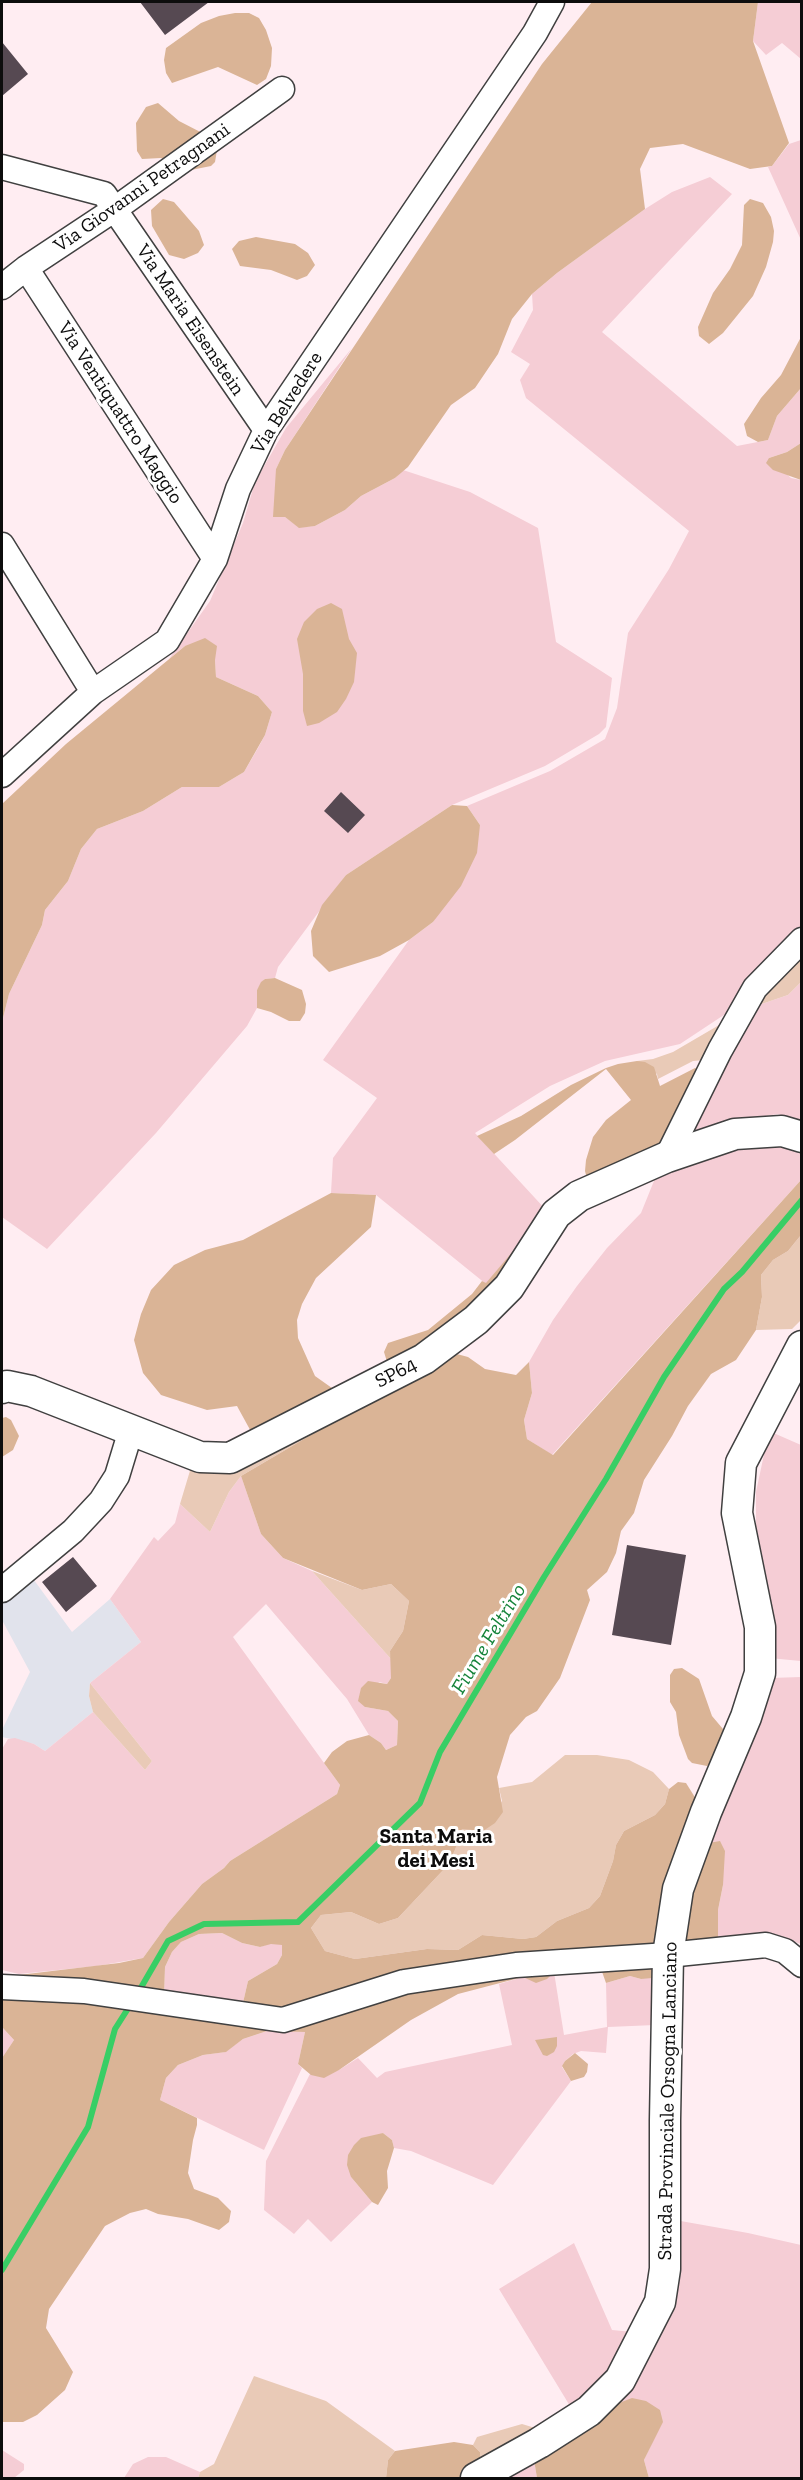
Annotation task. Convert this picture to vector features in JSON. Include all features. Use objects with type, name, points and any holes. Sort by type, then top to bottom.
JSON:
[{"type":"street","name":"Via Belvedere","points":[[2,775],[93,692],[166,641],[215,559],[238,489],[266,430],[536,33],[552,2]]},
{"type":"street","name":"Via Giovanni Petragnani","points":[[2,287],[26,268],[115,209],[282,88]]},
{"type":"street","name":"Via Maria Eisenstein","points":[[2,167],[104,194],[266,430]]},
{"type":"street","name":"Via Ventiquattro Maggio","points":[[26,268],[215,559]]},
{"type":"street","points":[[2,545],[10,574],[93,692]]},
{"type":"street","points":[[667,1157],[720,1050],[755,988],[801,940]]},
{"type":"street","name":"SP64","points":[[2,1388],[7,1386],[31,1391],[200,1457],[230,1458],[424,1359],[476,1320],[509,1287],[556,1214],[579,1196],[667,1157],[735,1134],[782,1131],[801,1137]]},
{"type":"street","name":"Strada Provinciale Orsogna Lanciano","points":[[476,2478],[539,2443],[589,2411],[620,2380],[660,2302],[665,2269],[668,1955],[678,1889],[706,1812],[746,1717],[760,1672],[760,1627],[737,1513],[741,1463],[801,1346]]},
{"type":"street","points":[[2,1590],[73,1531],[101,1501],[117,1476],[131,1430]]},
{"type":"street","points":[[2,1987],[84,1991],[283,2020],[404,1982],[516,1965],[668,1955],[766,1945],[785,1951],[801,1965]]},
{"type":"shaded area","points":[[592,2],[758,2],[753,41],[789,143],[772,166],[750,169],[683,144],[650,148],[640,169],[645,209],[532,294],[512,319],[498,354],[475,388],[451,405],[408,467],[395,478],[361,496],[345,510],[315,526],[299,528],[285,517],[273,517],[276,469],[285,450],[542,64]]},
{"type":"shaded area","points":[[758,2],[801,2],[801,59],[782,43],[766,55],[753,41]]},
{"type":"shaded area","points":[[235,13],[249,13],[259,18],[266,30],[272,48],[271,66],[266,79],[257,85],[218,67],[172,83],[166,73],[164,60],[166,48],[201,23]]},
{"type":"shaded area","points":[[158,103],[179,121],[210,137],[217,150],[215,162],[211,166],[191,170],[161,158],[142,159],[137,151],[136,123],[146,107]]},
{"type":"shaded area","points":[[801,140],[801,240],[768,167],[772,166],[789,144]]},
{"type":"shaded area","points":[[710,177],[732,194],[602,332],[737,446],[768,440],[777,416],[801,388],[801,443],[787,452],[769,458],[791,478],[801,480],[801,933],[742,1003],[680,1044],[605,1061],[550,1086],[475,1133],[547,1211],[486,1284],[376,1195],[331,1193],[333,1158],[377,1098],[323,1060],[409,940],[433,922],[480,825],[467,806],[550,771],[605,739],[617,708],[628,633],[669,569],[689,531],[526,398],[520,380],[530,364],[511,352],[533,310],[532,294],[645,209],[672,192]]},
{"type":"shaded area","points":[[163,199],[174,202],[199,231],[204,245],[198,253],[184,259],[169,255],[152,226],[151,210]]},
{"type":"shaded area","points":[[750,199],[763,203],[771,217],[774,231],[773,242],[766,267],[753,296],[723,333],[709,344],[699,336],[698,327],[713,293],[730,269],[742,245],[744,205]]},
{"type":"shaded area","points":[[256,237],[295,244],[308,253],[315,265],[307,276],[297,280],[271,270],[240,266],[232,249],[239,241]]},
{"type":"shaded area","points":[[801,337],[801,388],[777,416],[768,440],[758,442],[747,436],[744,424],[761,398],[781,375]]},
{"type":"shaded area","points":[[352,348],[285,450],[276,469],[285,517],[299,527],[315,526],[345,510],[361,496],[395,478],[403,470],[470,492],[538,528],[556,642],[612,678],[606,727],[599,734],[545,766],[452,805],[346,875],[278,967],[275,978],[265,979],[257,990],[257,1008],[247,1026],[156,1133],[47,1249],[2,1217],[2,1022],[9,994],[42,925],[45,910],[68,881],[81,849],[97,829],[143,811],[182,787],[219,787],[244,772],[265,735],[272,712],[258,696],[216,677],[215,660],[185,646],[169,659],[210,601],[243,523],[255,482],[286,428]]},
{"type":"shaded area","points":[[801,443],[801,480],[773,470],[766,463],[769,458],[787,452]]},
{"type":"shaded area","points":[[331,603],[342,609],[349,639],[357,653],[354,682],[337,712],[319,723],[307,726],[303,711],[303,674],[297,639],[304,622],[317,609]]},
{"type":"shaded area","points":[[205,638],[217,646],[216,677],[258,696],[272,712],[265,735],[244,772],[219,787],[182,787],[143,811],[97,829],[81,849],[68,881],[45,910],[42,925],[9,994],[2,1022],[2,804],[66,744],[185,646]]},
{"type":"shaded area","points":[[452,805],[467,806],[480,825],[477,853],[461,886],[433,922],[409,940],[380,956],[329,972],[313,956],[311,931],[322,905],[346,875]]},
{"type":"shaded area","points":[[801,946],[801,982],[788,995],[750,1008]]},
{"type":"shaded area","points":[[275,978],[302,990],[306,1004],[305,1013],[300,1021],[289,1021],[257,1008],[257,990],[261,982]]},
{"type":"shaded area","points":[[801,982],[801,1122],[778,1114],[736,1121],[691,1137],[695,1110],[750,1008],[788,995]]},
{"type":"shaded area","points":[[726,1021],[704,1060],[693,1061],[658,1079],[657,1074],[637,1061],[653,1059],[673,1052]]},
{"type":"shaded area","points":[[637,1061],[654,1067],[660,1086],[695,1068],[700,1071],[662,1154],[587,1179],[586,1160],[593,1137],[606,1120],[631,1100],[606,1069],[494,1154],[477,1136],[521,1116],[571,1085],[606,1068]]},
{"type":"shaded area","points":[[770,1142],[801,1146],[801,1180],[552,1455],[527,1439],[524,1420],[532,1393],[529,1362],[553,1320],[577,1286],[607,1248],[641,1213],[656,1176],[711,1155]]},
{"type":"shaded area","points":[[801,1180],[801,1235],[788,1251],[773,1260],[761,1275],[762,1297],[756,1330],[736,1360],[711,1374],[688,1406],[644,1480],[634,1513],[621,1531],[616,1553],[607,1572],[587,1590],[590,1600],[560,1678],[537,1711],[526,1717],[510,1735],[497,1777],[503,1812],[495,1823],[483,1831],[462,1829],[447,1866],[398,1918],[379,1924],[351,1912],[321,1915],[311,1928],[325,1951],[355,1959],[427,1949],[458,1950],[482,1935],[523,1939],[536,1937],[557,1921],[589,1908],[600,1896],[613,1861],[616,1845],[624,1831],[655,1815],[665,1804],[669,1789],[678,1782],[686,1783],[696,1799],[661,1970],[652,1978],[641,1979],[630,1976],[606,1983],[600,1966],[556,1970],[547,1979],[536,1983],[523,1977],[458,1994],[411,2020],[324,2078],[311,2075],[298,2064],[305,2032],[267,2031],[243,2039],[226,2052],[203,2055],[178,2065],[166,2078],[160,2100],[197,2118],[188,2173],[194,2189],[218,2198],[231,2211],[229,2222],[219,2230],[188,2219],[158,2214],[146,2209],[130,2213],[105,2226],[49,2309],[46,2328],[73,2372],[65,2390],[37,2415],[23,2422],[2,2422],[2,2058],[14,2040],[2,2027],[2,1977],[143,1958],[169,1922],[202,1884],[230,1861],[337,1794],[340,1785],[324,1763],[332,1752],[347,1741],[369,1735],[381,1743],[386,1750],[397,1745],[398,1721],[388,1711],[365,1707],[358,1701],[361,1688],[368,1681],[387,1684],[391,1678],[390,1651],[403,1631],[409,1601],[391,1584],[362,1590],[283,1558],[261,1534],[241,1476],[338,1419],[442,1350],[468,1357],[485,1369],[516,1375],[529,1362],[532,1393],[524,1420],[527,1439],[553,1455]],"holes":[[[222,1933],[242,1943],[260,1947],[271,1944],[282,1945],[282,1955],[277,1964],[248,1981],[242,2007],[164,1997],[165,1967],[172,1952],[181,1942],[199,1934]]]},
{"type":"shaded area","points":[[331,1193],[376,1195],[371,1227],[316,1278],[302,1304],[297,1320],[298,1338],[315,1376],[339,1393],[254,1437],[237,1406],[207,1410],[161,1395],[143,1373],[134,1340],[151,1290],[174,1265],[205,1250],[243,1240]]},
{"type":"shaded area","points":[[547,1211],[479,1318],[388,1365],[384,1352],[388,1343],[428,1330],[472,1294],[482,1281],[486,1283]]},
{"type":"shaded area","points":[[801,1235],[801,1320],[792,1329],[756,1330],[762,1297],[761,1275],[773,1260],[788,1251]]},
{"type":"shaded area","points":[[409,1377],[241,1476],[229,1492],[210,1532],[180,1504],[192,1464]]},
{"type":"shaded area","points":[[6,1417],[11,1420],[19,1436],[13,1450],[2,1457],[2,1418]]},
{"type":"shaded area","points":[[769,1431],[801,1445],[801,1661],[769,1658],[756,1533],[756,1492]]},
{"type":"shaded area","points":[[241,1476],[261,1534],[283,1558],[312,1571],[391,1659],[391,1678],[387,1684],[379,1682],[365,1707],[388,1711],[398,1721],[397,1745],[386,1750],[381,1743],[369,1735],[347,1699],[266,1604],[233,1637],[340,1785],[337,1794],[230,1861],[202,1884],[169,1922],[143,1958],[97,1966],[19,1974],[2,1970],[2,1749],[8,1739],[15,1738],[34,1744],[45,1751],[93,1712],[145,1770],[152,1761],[90,1683],[141,1642],[110,1599],[154,1537],[158,1541],[175,1523],[180,1504],[210,1532],[229,1492]]},
{"type":"shaded area","points":[[312,1571],[362,1590],[391,1584],[409,1601],[403,1631],[390,1651],[391,1659]]},
{"type":"shaded area","points":[[31,1576],[72,1632],[110,1599],[141,1642],[90,1683],[89,1696],[93,1712],[45,1751],[34,1744],[2,1737],[2,1730],[30,1672],[2,1620],[2,1602]]},
{"type":"shaded area","points":[[682,1668],[699,1679],[712,1716],[723,1729],[722,1742],[712,1762],[707,1766],[692,1763],[688,1759],[679,1735],[676,1712],[670,1702],[670,1675],[674,1669]]},
{"type":"shaded area","points":[[801,1677],[801,1944],[781,1937],[754,1934],[718,1938],[718,1910],[723,1885],[698,1845],[770,1678]]},
{"type":"shaded area","points":[[90,1683],[152,1761],[145,1770],[93,1712],[89,1696]]},
{"type":"shaded area","points":[[565,1755],[597,1755],[629,1760],[653,1772],[669,1789],[665,1804],[655,1815],[624,1831],[616,1845],[613,1861],[600,1896],[589,1908],[557,1921],[536,1937],[523,1939],[482,1935],[458,1950],[427,1949],[355,1959],[325,1951],[311,1928],[321,1915],[351,1912],[379,1924],[398,1918],[447,1866],[462,1828],[483,1831],[502,1801],[499,1788],[532,1782]]},
{"type":"shaded area","points":[[720,1841],[725,1851],[723,1885],[718,1910],[718,1938],[677,1943],[698,1845]]},
{"type":"shaded area","points":[[222,1933],[242,1943],[260,1947],[271,1943],[282,1944],[282,1955],[277,1964],[248,1981],[242,2007],[164,1997],[165,1967],[172,1952],[181,1942],[199,1934]]},
{"type":"shaded area","points":[[661,1970],[655,2025],[608,2027],[606,2053],[581,2051],[565,2061],[562,2067],[571,2081],[493,2185],[411,2151],[394,2148],[392,2140],[383,2133],[351,2177],[372,2202],[331,2242],[308,2219],[294,2234],[264,2210],[266,2161],[310,2074],[339,2070],[358,2058],[377,2078],[385,2072],[512,2045],[499,1984],[554,1972],[564,2035],[607,2027],[606,1983],[630,1976],[641,1979]]},
{"type":"shaded area","points":[[2,2027],[14,2040],[2,2058]]},
{"type":"shaded area","points":[[267,2031],[305,2032],[298,2064],[302,2068],[264,2150],[160,2100],[166,2078],[178,2065],[203,2055],[225,2052],[243,2039]]},
{"type":"shaded area","points":[[557,2037],[554,2052],[547,2056],[543,2055],[535,2040]]},
{"type":"shaded area","points":[[575,2053],[588,2064],[587,2072],[584,2077],[571,2081],[562,2066]]},
{"type":"shaded area","points":[[383,2133],[392,2140],[394,2148],[387,2171],[388,2188],[378,2205],[372,2202],[351,2177],[347,2165],[348,2155],[361,2138]]},
{"type":"shaded area","points":[[675,2220],[801,2245],[801,2478],[649,2478],[644,2460],[652,2443],[620,2402],[606,2408]]},
{"type":"shaded area","points":[[574,2243],[612,2330],[633,2332],[608,2378],[573,2411],[499,2289]]},
{"type":"shaded area","points":[[254,2376],[326,2401],[395,2451],[388,2460],[386,2478],[198,2478],[200,2472],[214,2464]]},
{"type":"shaded area","points":[[632,2398],[646,2401],[660,2410],[663,2422],[644,2460],[649,2478],[537,2478],[534,2460],[606,2408]]},
{"type":"shaded area","points":[[522,2424],[545,2431],[481,2465],[480,2452],[473,2445],[477,2437]]},
{"type":"shaded area","points":[[454,2442],[473,2445],[480,2452],[481,2465],[458,2478],[386,2478],[388,2460],[395,2451]]},
{"type":"shaded area","points":[[2,2450],[24,2464],[24,2470],[14,2478],[2,2478]]},
{"type":"shaded area","points":[[148,2457],[166,2457],[200,2472],[198,2478],[124,2478],[133,2464]]},
{"type":"shaded area","points":[[534,2460],[537,2478],[499,2478]]},
{"type":"building","points":[[140,2],[209,2],[165,35]]},
{"type":"building","points":[[2,42],[28,74],[2,96]]},
{"type":"building","points":[[341,792],[365,815],[348,833],[324,811]]},
{"type":"building","points":[[627,1545],[686,1555],[671,1645],[612,1635]]},
{"type":"building","points":[[73,1557],[97,1586],[66,1612],[42,1582]]},
{"type":"waterway","name":"Fiume Feltrino","points":[[139,1991],[168,1941],[204,1924],[298,1922],[420,1803],[440,1752],[544,1577],[606,1479],[664,1377],[724,1289],[742,1272],[802,1200]]},
{"type":"waterway","name":"Fiume Feltrino","points":[[2,2270],[88,2127],[115,2029],[129,2007]]},
{"type":"district","name":"Santa Maria dei Mesi","points":[[436,1849]]}]
